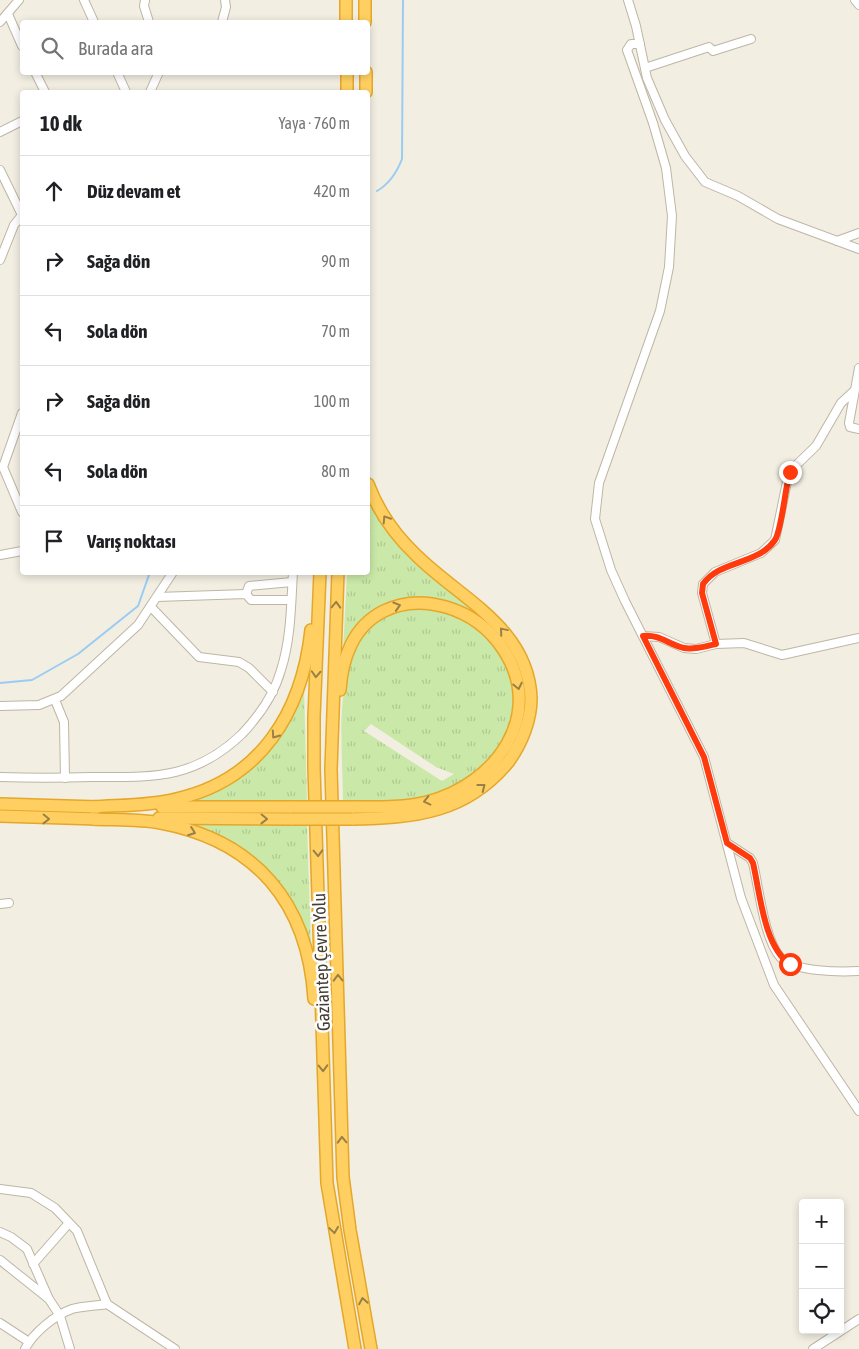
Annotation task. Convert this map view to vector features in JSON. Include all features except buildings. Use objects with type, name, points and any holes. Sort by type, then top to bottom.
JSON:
[{"type":"highway","points":[[346,0],[346,20]]},
{"type":"highway","points":[[365,0],[365,20]]},
{"type":"highway","points":[[347,75],[347,90]]},
{"type":"highway","points":[[366,75],[366,90]]},
{"type":"highway","points":[[0,804],[92,807],[292,807],[352,813],[417,815],[447,807],[476,792],[502,769],[513,756],[526,729],[531,704],[526,670],[519,654],[506,634],[480,607],[406,546],[381,512],[370,488]]},
{"type":"highway","name":"Gaziantep Çevre Yolu","points":[[320,575],[314,717],[314,768],[328,1183],[355,1349]]},
{"type":"highway","name":"Gaziantep Çevre Yolu","points":[[338,575],[331,769],[344,1176],[350,1230],[371,1349]]},
{"type":"highway","points":[[92,807],[158,802],[192,795],[229,777],[252,761],[282,724],[298,693],[308,659],[312,619],[320,589]]},
{"type":"highway","points":[[92,819],[294,820],[426,802],[469,784],[491,766],[510,740],[515,728],[519,693],[514,672],[499,643],[471,617],[443,606],[416,602],[391,608],[378,614],[356,635],[343,664],[331,769]]},
{"type":"highway","points":[[0,816],[159,823],[188,830],[221,843],[238,853],[268,879],[295,915],[303,933],[311,966],[315,1009],[323,1042]]},
{"type":"street","points":[[0,22],[19,0]]},
{"type":"street","points":[[84,0],[93,20]]},
{"type":"street","points":[[145,0],[149,20]]},
{"type":"street","points":[[223,20],[226,0]]},
{"type":"street","points":[[628,0],[645,68],[665,120],[685,156],[705,182],[738,196],[778,219],[859,249]]},
{"type":"street","points":[[855,0],[859,5]]},
{"type":"street","points":[[8,14],[20,41]]},
{"type":"street","points":[[645,68],[709,47],[713,51],[751,39]]},
{"type":"street","points":[[640,44],[632,44],[627,50],[654,123],[666,168],[672,216],[669,267],[660,311],[599,483],[595,519],[611,570],[704,757],[741,898],[774,985],[859,1111]]},
{"type":"street","points":[[36,75],[44,90]]},
{"type":"street","points":[[118,75],[125,90]]},
{"type":"street","points":[[151,90],[158,75]]},
{"type":"street","points":[[0,132],[20,122]]},
{"type":"street","points":[[0,170],[20,211]]},
{"type":"street","points":[[0,259],[14,226],[20,218]]},
{"type":"street","points":[[837,241],[859,233]]},
{"type":"street","points":[[859,368],[848,423],[850,427],[859,429]]},
{"type":"street","points":[[716,644],[702,593],[703,584],[714,572],[761,553],[775,540],[790,472],[816,446],[841,403],[854,391]]},
{"type":"street","points":[[20,419],[3,467],[20,507]]},
{"type":"street","points":[[0,555],[20,551]]},
{"type":"street","points":[[0,706],[39,705],[55,700],[129,633],[151,607],[171,575]]},
{"type":"street","points":[[0,777],[145,777],[192,768],[211,760],[230,745],[258,717],[272,692],[282,668],[293,575]]},
{"type":"street","points":[[246,594],[249,586],[292,582]]},
{"type":"street","points":[[157,597],[246,594]]},
{"type":"street","points":[[246,594],[251,600],[291,600]]},
{"type":"street","points":[[151,607],[198,657],[239,662],[249,668],[272,692]]},
{"type":"street","points":[[643,636],[659,636],[684,648],[744,643],[782,655],[859,638]]},
{"type":"street","points":[[55,700],[64,722],[65,778]]},
{"type":"street","points":[[727,843],[750,858],[753,863],[768,930],[776,950],[782,958],[790,964],[815,969],[859,971]]},
{"type":"street","points":[[0,904],[9,903]]},
{"type":"street","points":[[0,1189],[31,1193],[54,1208],[77,1230],[107,1304],[175,1349]]},
{"type":"street","points":[[34,1264],[69,1223]]},
{"type":"street","points":[[0,1232],[11,1237],[27,1249],[49,1299],[60,1316],[70,1349]]},
{"type":"street","points":[[0,1260],[49,1299]]},
{"type":"street","points":[[0,1323],[27,1346],[32,1336],[73,1309],[107,1304]]},
{"type":"street","points":[[813,1349],[859,1319]]},
{"type":"green space","points":[[370,499],[372,505],[479,615],[479,619],[396,602],[343,652],[347,575],[370,575]]},
{"type":"green space","points":[[427,608],[457,616],[489,639],[504,660],[512,683],[512,708],[506,731],[494,753],[476,773],[452,788],[413,800],[343,803],[341,742],[342,710],[346,679],[355,652],[370,629],[394,614]],"holes":[[[371,724],[436,767],[454,774],[442,781],[364,731]]]},
{"type":"green space","points":[[304,688],[307,802],[177,804],[219,787],[290,718]]},
{"type":"green space","points":[[180,824],[307,824],[311,946],[303,921],[276,881]]},
{"type":"waterway","points":[[377,191],[392,177],[402,159],[403,0]]},
{"type":"waterway","points":[[0,683],[32,680],[78,654],[138,606],[149,575]]},
{"type":"route","points":[[790,472],[784,489],[775,540],[761,553],[714,572],[708,576],[703,584],[702,593],[716,644],[684,648],[659,636],[643,636],[704,757],[715,791],[727,843],[750,858],[753,863],[768,930],[776,950],[790,964]]}]
